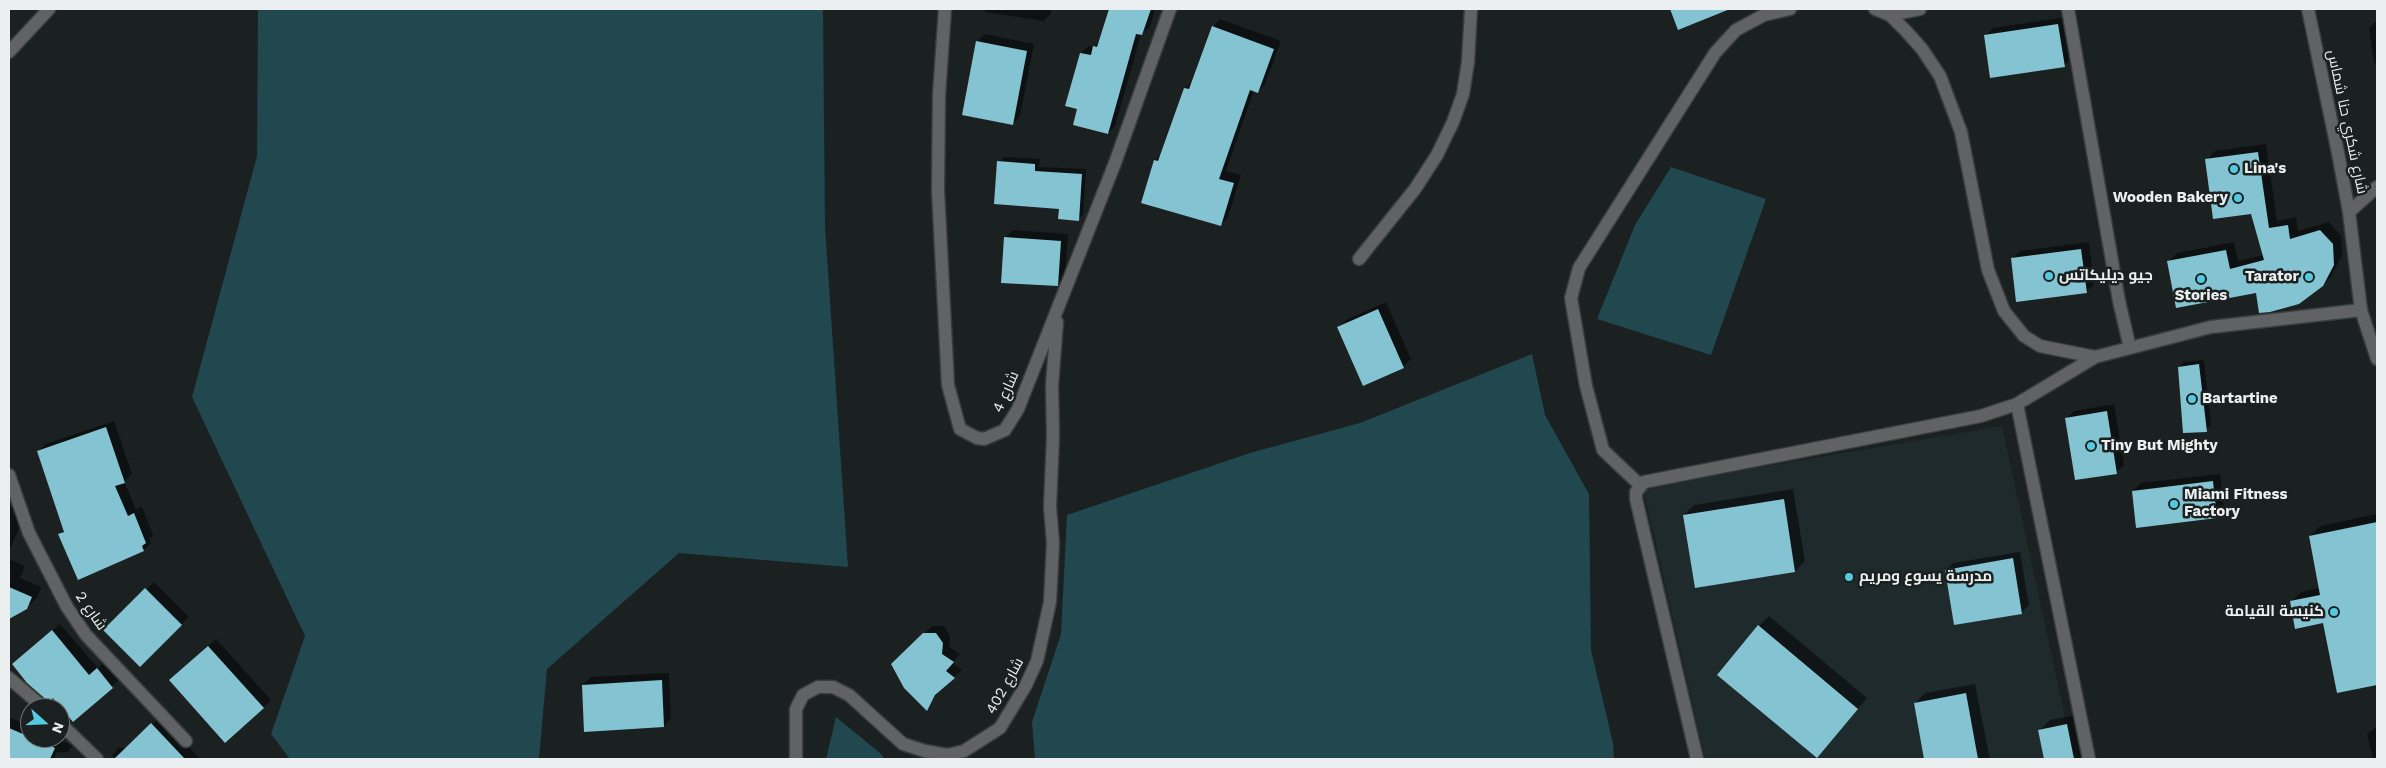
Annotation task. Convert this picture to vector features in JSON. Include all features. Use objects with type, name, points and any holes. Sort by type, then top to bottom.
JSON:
[{"type":"street","points":[[9,52],[50,9]]},
{"type":"street","name":"شارع 4","points":[[945,9],[939,95],[938,234],[948,385],[958,426],[963,431],[977,438],[984,439],[1008,427],[1059,306],[1118,154],[1170,9]]},
{"type":"street","points":[[1359,259],[1415,189],[1453,122],[1464,86],[1472,9]]},
{"type":"street","points":[[1640,486],[1603,450],[1586,386],[1571,298],[1579,268],[1715,53],[1736,30],[1764,16],[1790,9]]},
{"type":"street","points":[[1875,9],[1890,15],[1922,50],[1940,76],[1960,132],[1988,270],[2004,311],[2024,336],[2040,346],[2095,357]]},
{"type":"street","points":[[1890,15],[1920,9]]},
{"type":"street","points":[[2068,9],[2119,301],[2130,348]]},
{"type":"street","name":"شارع شكري حنا شماس","points":[[2308,9],[2349,212],[2361,310],[2377,358]]},
{"type":"street","points":[[2349,212],[2377,187]]},
{"type":"street","name":"شارع 402","points":[[796,759],[796,709],[803,695],[818,687],[833,687],[848,695],[903,744],[947,755],[964,751],[1000,728],[1026,685],[1037,662],[1050,602],[1053,543],[1050,507],[1054,437],[1052,385],[1059,306]]},
{"type":"street","points":[[1697,759],[1636,499],[1640,486],[1649,479],[1812,450],[1981,416],[2017,404],[2095,357],[2211,327],[2361,310]]},
{"type":"street","points":[[2017,404],[2089,759]]},
{"type":"street","name":"شارع 2","points":[[9,475],[29,533],[67,607],[86,635],[186,741]]},
{"type":"street","points":[[9,678],[32,698]]},
{"type":"street","points":[[70,733],[97,759]]},
{"type":"shaded area","points":[[258,9],[823,9],[825,227],[848,567],[679,553],[547,669],[539,759],[290,759],[271,734],[305,636],[192,397],[257,156]]},
{"type":"shaded area","points":[[1671,167],[1766,199],[1711,355],[1597,319],[1635,225]]},
{"type":"shaded area","points":[[1532,354],[1545,415],[1589,494],[1591,650],[1613,743],[1614,759],[1035,759],[1032,722],[1061,634],[1067,515],[1250,453],[1360,423]]},
{"type":"shaded area","name":"مدرسة يسوع ومريم","points":[[2002,426],[2074,759],[1705,759],[1643,487]]},
{"type":"shaded area","points":[[836,717],[880,753],[885,759],[826,759]]},
{"type":"building","points":[[1109,9],[1151,9],[1142,35],[1136,34],[1108,134],[1073,125],[1077,109],[1065,106],[1080,53],[1091,55],[1093,46],[1097,47]]},
{"type":"building","points":[[1670,9],[1730,9],[1678,30]]},
{"type":"building","points":[[2058,24],[2065,67],[1990,78],[1984,35]]},
{"type":"building","points":[[1212,26],[1274,49],[1258,93],[1250,90],[1219,179],[1234,183],[1221,226],[1141,203],[1154,160],[1158,161],[1184,88],[1189,89]]},
{"type":"building","points":[[976,41],[1027,51],[1013,125],[962,115]]},
{"type":"building","points":[[2258,152],[2269,228],[2288,225],[2290,239],[2320,230],[2333,244],[2334,265],[2323,286],[2299,304],[2270,312],[2259,313],[2256,293],[2176,308],[2167,261],[2226,250],[2230,269],[2264,260],[2251,214],[2213,219],[2205,159]]},
{"type":"building","points":[[997,161],[1035,164],[1035,171],[1082,174],[1079,221],[1058,219],[1059,209],[994,204]]},
{"type":"building","points":[[1004,237],[1061,241],[1058,286],[1001,283]]},
{"type":"building","name":"جيو ديليكاتس","points":[[2081,249],[2087,293],[2016,302],[2011,258]]},
{"type":"building","points":[[1378,309],[1404,368],[1363,386],[1337,327]]},
{"type":"building","name":"Bartartine","points":[[2199,364],[2207,432],[2183,433],[2178,367]]},
{"type":"building","name":"Tiny But Mighty","points":[[2107,411],[2117,474],[2075,480],[2065,418]]},
{"type":"building","points":[[106,427],[125,483],[115,486],[128,516],[134,513],[146,543],[142,546],[144,551],[78,580],[58,534],[64,532],[37,451]]},
{"type":"building","name":"Miami Fitness Factory","points":[[2213,481],[2217,518],[2136,528],[2132,491]]},
{"type":"building","points":[[1784,499],[1795,572],[1695,588],[1683,515]]},
{"type":"building","name":"كنيسة القيامة","points":[[2377,522],[2377,685],[2337,693],[2323,623],[2295,629],[2290,601],[2320,595],[2309,536]]},
{"type":"building","points":[[2013,558],[2022,614],[1954,625],[1945,570]]},
{"type":"building","points":[[9,587],[32,597],[27,609],[9,619]]},
{"type":"building","points":[[145,588],[182,625],[140,667],[103,630]]},
{"type":"building","points":[[1758,625],[1858,709],[1817,758],[1717,675]]},
{"type":"building","points":[[52,630],[89,675],[97,668],[113,688],[73,722],[70,718],[70,698],[44,698],[27,683],[12,664]]},
{"type":"building","points":[[923,633],[936,633],[943,643],[942,654],[954,662],[946,671],[955,678],[935,695],[927,711],[904,688],[891,664]]},
{"type":"building","points":[[208,646],[264,708],[225,743],[169,680]]},
{"type":"building","points":[[662,680],[664,727],[584,732],[582,685]]},
{"type":"building","points":[[1966,693],[1978,759],[1924,759],[1914,703]]},
{"type":"building","points":[[151,723],[185,759],[114,759]]},
{"type":"building","points":[[2067,724],[2074,759],[2044,759],[2038,730]]},
{"type":"building","points":[[9,728],[20,733],[20,748],[55,748],[50,759],[9,759]]},
{"type":"place","name":"Lina's","points":[[2234,169]]},
{"type":"place","name":"Wooden Bakery","points":[[2238,198]]},
{"type":"place","name":"جيو ديليكاتس","points":[[2049,276]]},
{"type":"place","name":"Tarator","points":[[2309,277]]},
{"type":"place","name":"Stories","points":[[2201,279]]},
{"type":"place","name":"Bartartine","points":[[2192,399]]},
{"type":"place","name":"Tiny But Mighty","points":[[2091,446]]},
{"type":"place","name":"Miami Fitness Factory","points":[[2174,504]]},
{"type":"place","name":"مدرسة يسوع ومريم","points":[[1849,577]]},
{"type":"place","name":"كنيسة القيامة","points":[[2334,612]]}]
